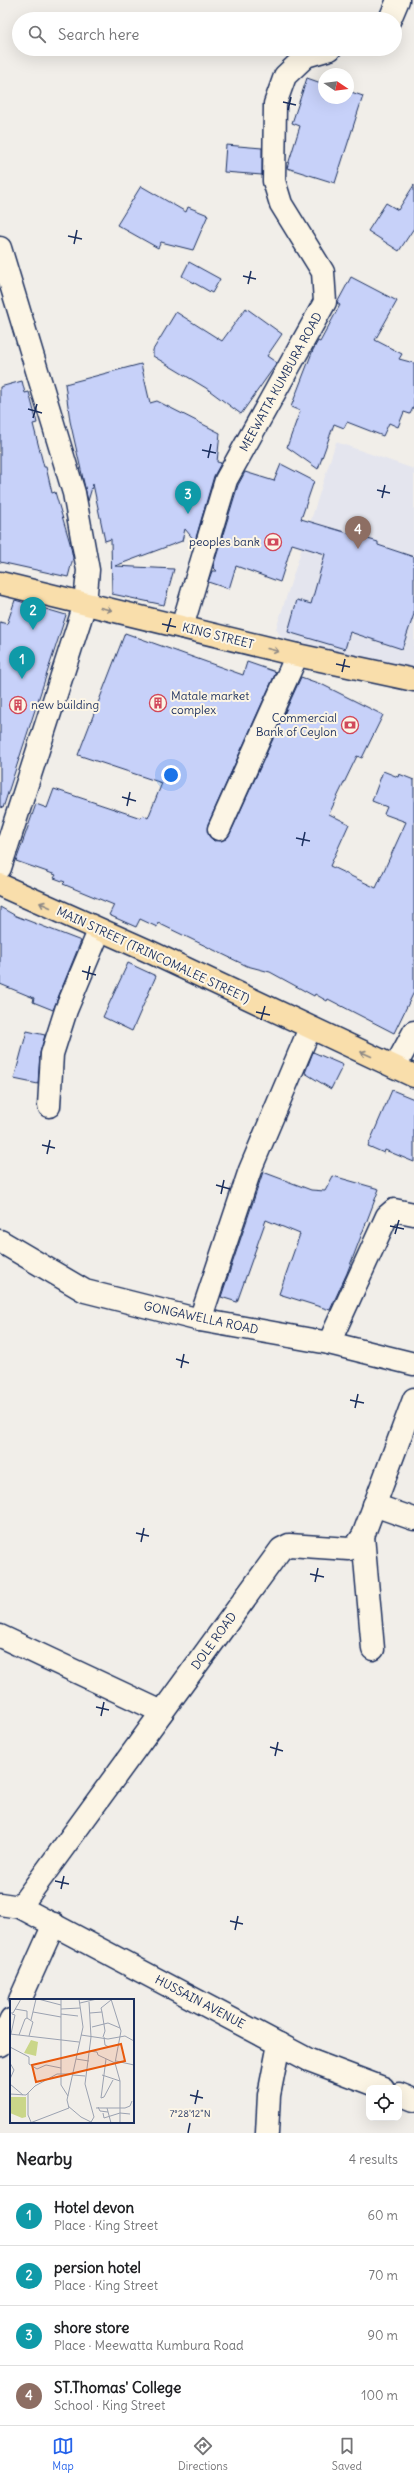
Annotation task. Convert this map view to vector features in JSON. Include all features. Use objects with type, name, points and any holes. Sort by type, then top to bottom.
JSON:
[{"type":"main road","name":"KING STREET","points":[[0,583],[297,655],[414,680]]},
{"type":"main road","name":"MAIN STREET (TRINCOMALEE STREET)","points":[[0,885],[100,931],[146,950],[310,1028],[405,1071]]},
{"type":"street","points":[[393,12],[398,0]]},
{"type":"street","name":"MEEWATTA KUMBURA ROAD","points":[[182,627],[226,480],[325,302],[323,272],[281,204],[274,181],[275,104],[285,76],[306,56]]},
{"type":"street","points":[[0,248],[74,493],[88,570],[85,604],[0,868]]},
{"type":"street","points":[[219,829],[297,655]]},
{"type":"street","points":[[50,1106],[52,1054],[66,1010],[100,931]]},
{"type":"street","points":[[200,1320],[250,1170],[310,1028]]},
{"type":"street","points":[[405,1071],[414,1032]]},
{"type":"street","points":[[329,1343],[387,1216],[394,1210],[414,1214]]},
{"type":"street","name":"GONGAWELLA ROAD","points":[[0,1241],[85,1291],[200,1320],[329,1343],[414,1364]]},
{"type":"street","name":"DOLE ROAD","points":[[10,1905],[162,1712],[281,1549],[289,1545],[349,1549],[356,1546],[363,1536],[414,1399]]},
{"type":"street","points":[[374,1505],[414,1519]]},
{"type":"street","points":[[363,1536],[373,1649]]},
{"type":"street","points":[[0,1636],[162,1712]]},
{"type":"street","name":"HUSSAIN AVENUE","points":[[10,1905],[54,1924],[309,2060],[375,2085]]},
{"type":"street","points":[[20,1999],[54,1924]]},
{"type":"street","points":[[0,2045],[10,2022]]},
{"type":"street","points":[[267,2133],[269,2095],[279,2044]]},
{"type":"street","points":[[402,2095],[414,2100]]},
{"type":"shaded area","points":[[336,442],[414,469],[414,669],[282,638],[276,629]]},
{"type":"building","points":[[307,78],[318,82],[318,104],[354,104],[354,93],[363,96],[335,183],[287,168],[300,126],[292,123]]},
{"type":"building","points":[[226,145],[262,148],[262,175],[224,172]]},
{"type":"building","points":[[414,185],[414,228],[399,251],[368,231],[386,203],[398,210]]},
{"type":"building","points":[[141,186],[186,212],[188,207],[208,215],[193,250],[161,242],[158,248],[117,225]]},
{"type":"building","points":[[189,262],[220,279],[212,293],[182,276]]},
{"type":"building","points":[[351,277],[397,301],[375,340],[402,354],[399,359],[414,363],[414,406],[410,414],[404,412],[398,427],[389,423],[383,436],[347,422],[344,428],[334,424],[318,469],[287,447],[300,411],[291,407],[313,350],[318,341],[320,342],[340,305],[337,303]]},
{"type":"building","points":[[246,308],[282,334],[267,356],[277,363],[241,414],[206,388],[153,356],[153,350],[176,312],[222,341]]},
{"type":"building","points":[[141,364],[150,403],[157,401],[220,433],[217,462],[221,463],[214,476],[195,541],[185,529],[182,541],[115,566],[174,569],[164,605],[112,594],[111,539],[105,541],[93,484],[88,501],[70,421],[65,384]]},
{"type":"building","points":[[22,381],[25,393],[29,392],[37,423],[33,424],[44,467],[46,467],[52,493],[55,492],[70,543],[73,558],[68,577],[0,562],[0,387]]},
{"type":"building","points":[[281,464],[314,481],[301,519],[378,542],[378,545],[414,557],[414,614],[402,649],[350,632],[345,649],[288,632],[297,600],[311,604],[325,554],[292,544],[280,582],[236,566],[229,589],[208,582],[212,571],[217,571],[213,567],[238,485],[245,472],[274,481]]},
{"type":"building","points":[[15,600],[66,615],[3,808],[0,807],[0,622],[7,624]]},
{"type":"building","points":[[125,633],[243,675],[247,662],[276,672],[208,824],[209,836],[214,841],[226,839],[230,834],[301,677],[323,685],[383,715],[362,758],[357,756],[329,814],[349,824],[330,866],[376,888],[406,822],[384,814],[387,807],[372,801],[383,771],[398,777],[399,774],[414,780],[414,992],[394,1033],[328,999],[327,1001],[315,994],[314,996],[270,972],[247,966],[158,923],[157,927],[140,919],[136,927],[109,915],[114,905],[63,884],[65,882],[54,878],[56,875],[16,861],[36,804],[47,808],[54,789],[141,818],[143,815],[148,818],[162,783],[78,755]]},
{"type":"building","points":[[0,907],[16,916],[81,941],[53,1010],[33,1002],[34,998],[0,984]]},
{"type":"building","points":[[128,963],[156,976],[132,1031],[103,1017]]},
{"type":"building","points":[[27,1031],[45,1035],[40,1053],[38,1084],[14,1079]]},
{"type":"building","points":[[313,1052],[343,1065],[331,1089],[305,1073]]},
{"type":"building","points":[[392,1090],[414,1099],[414,1162],[385,1150],[384,1153],[368,1146]]},
{"type":"building","points":[[263,1172],[311,1190],[325,1191],[333,1176],[379,1189],[347,1273],[330,1310],[279,1294],[300,1234],[266,1220],[237,1302],[221,1297]]},
{"type":"place","name":"shore store","points":[[188,514]]},
{"type":"place","name":"peoples bank","points":[[273,542]]},
{"type":"place","name":"ST.Thomas' College","points":[[358,549]]},
{"type":"place","name":"persion hotel","points":[[33,630]]},
{"type":"place","name":"Hotel devon","points":[[22,679]]},
{"type":"place","name":"Matale market complex","points":[[158,703]]},
{"type":"place","name":"new building","points":[[18,705]]},
{"type":"place","name":"Commercial Bank of Ceylon","points":[[350,725]]}]
